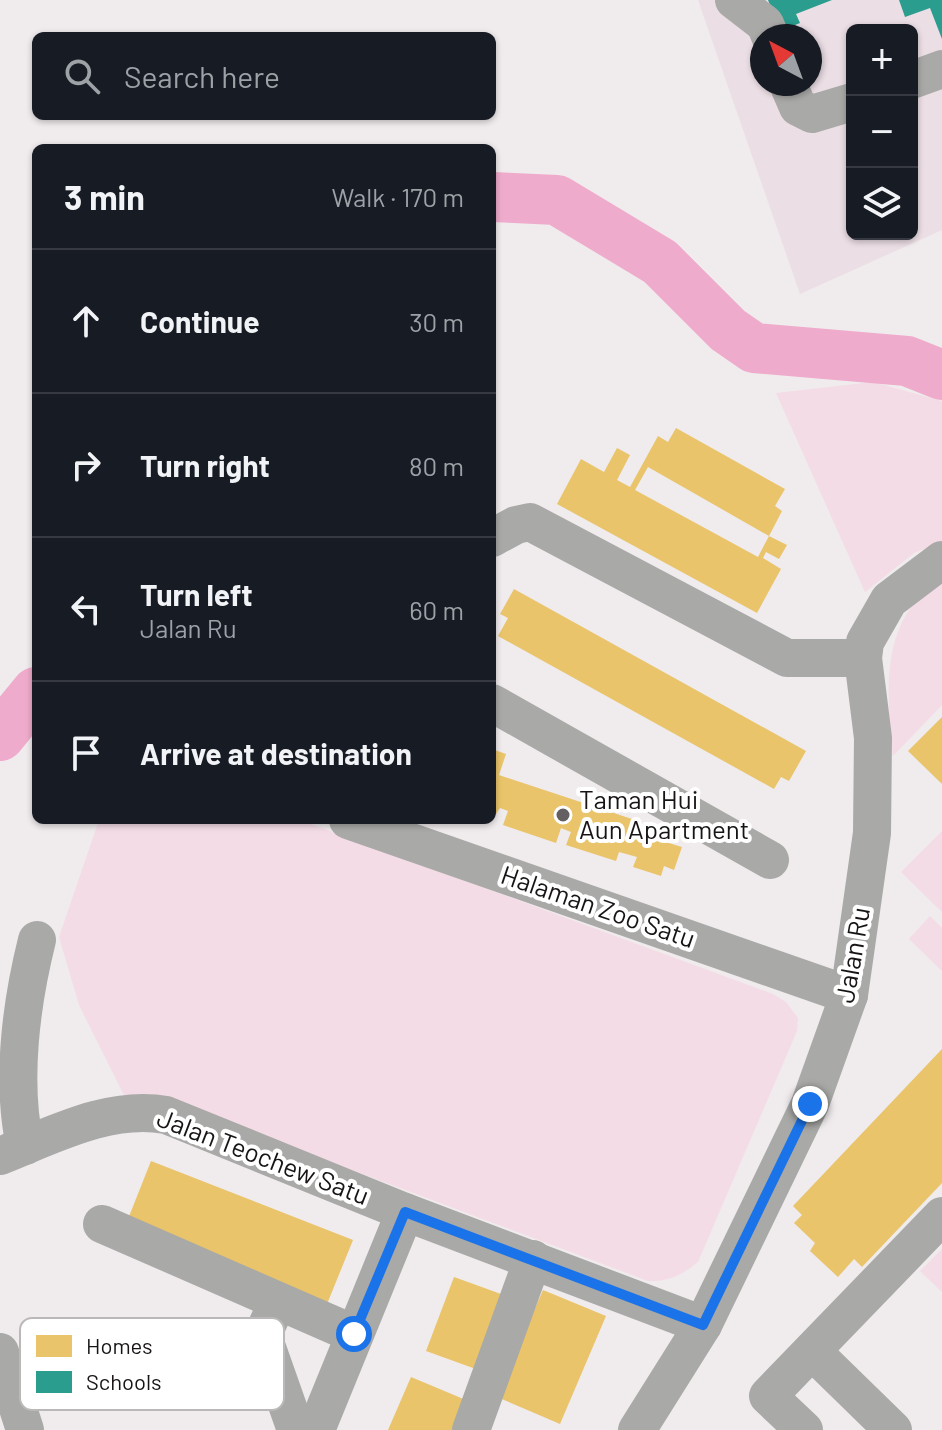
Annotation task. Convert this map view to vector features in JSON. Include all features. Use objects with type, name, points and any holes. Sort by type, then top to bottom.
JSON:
[{"type":"street","points":[[734,0],[763,24]]},
{"type":"street","points":[[918,78],[942,69]]},
{"type":"street","points":[[792,96],[804,112],[819,113],[846,104]]},
{"type":"street","points":[[496,536],[516,525],[530,522],[787,658],[863,658]]},
{"type":"street","name":"Jalan Ru","points":[[637,1430],[703,1325],[810,1104],[849,995],[872,833],[873,738],[863,658],[872,625],[889,600],[942,560]]},
{"type":"street","points":[[496,705],[770,860]]},
{"type":"street","name":"Halaman Zoo Satu","points":[[359,824],[849,995]]},
{"type":"street","points":[[13,1151],[28,976],[37,940]]},
{"type":"street","name":"Jalan Teochew Satu","points":[[13,1151],[114,1114],[140,1111],[166,1115],[405,1212],[703,1325]]},
{"type":"street","points":[[316,1430],[405,1212]]},
{"type":"street","points":[[804,1430],[768,1396],[942,1216]]},
{"type":"street","points":[[102,1224],[354,1334]]},
{"type":"street","points":[[471,1430],[533,1259]]},
{"type":"street","points":[[270,1318],[278,1301]]},
{"type":"street","points":[[812,1351],[893,1430]]},
{"type":"street","points":[[0,1352],[25,1430]]},
{"type":"street","points":[[284,1396],[296,1430]]},
{"type":"shaded area","points":[[698,0],[942,0],[942,230],[800,294]]},
{"type":"shaded area","points":[[873,382],[942,401],[942,542],[914,553],[865,592],[776,393]]},
{"type":"shaded area","points":[[942,578],[942,705],[893,756],[889,682],[897,635],[906,614],[921,595]]},
{"type":"shaded area","points":[[98,824],[311,824],[773,994],[786,1002],[798,1018],[797,1031],[698,1262],[674,1277],[648,1281],[176,1104],[124,1095],[79,1005],[59,937]]},
{"type":"shaded area","points":[[942,831],[942,912],[901,872]]},
{"type":"shaded area","points":[[930,916],[942,928],[942,971],[909,939]]},
{"type":"shaded area","points":[[942,1249],[942,1292],[920,1271]]},
{"type":"building: Homes","points":[[676,428],[785,489],[775,506],[782,511],[769,536],[787,545],[779,559],[766,552],[763,558],[781,569],[757,613],[557,504],[581,459],[604,472],[617,448],[630,455],[617,480],[630,487],[658,436],[668,442]],"holes":[[[648,467],[769,536],[758,557],[635,490]]]},
{"type":"building: Homes","points":[[514,589],[806,751],[789,781],[781,777],[774,789],[498,636],[508,618],[500,614]]},
{"type":"building: Homes","points":[[942,717],[942,784],[908,751]]},
{"type":"building: Homes","name":"Taman Hui Aun Apartment","points":[[496,750],[506,754],[499,775],[641,822],[640,828],[651,831],[649,837],[682,847],[674,870],[664,866],[661,876],[633,867],[637,857],[619,852],[616,861],[566,845],[571,832],[561,828],[556,843],[503,825],[508,811],[500,808],[496,814]]},
{"type":"building: Homes","points":[[942,1049],[942,1183],[862,1267],[854,1259],[838,1277],[810,1251],[815,1243],[794,1223],[802,1215],[793,1206]]},
{"type":"building: Homes","points":[[151,1161],[353,1240],[327,1304],[126,1224]]},
{"type":"building: Homes","points":[[454,1277],[512,1298],[484,1372],[426,1351]]},
{"type":"building: Homes","points":[[543,1290],[606,1316],[560,1424],[497,1397]]},
{"type":"building: Homes","points":[[411,1377],[473,1403],[462,1430],[388,1430]]},
{"type":"building: Schools","points":[[768,0],[832,0],[796,14],[800,23],[777,24]]},
{"type":"building: Schools","points":[[899,0],[942,0],[942,39],[930,8],[905,17]]},
{"type":"waterway","points":[[496,197],[557,200],[660,262],[728,330],[754,348],[907,361],[942,375]]},
{"type":"waterway","points":[[0,736],[32,697]]},
{"type":"place","name":"Taman Hui Aun Apartment","points":[[563,815]]},
{"type":"route","points":[[354,1334],[405,1212],[703,1325],[810,1104]]}]
